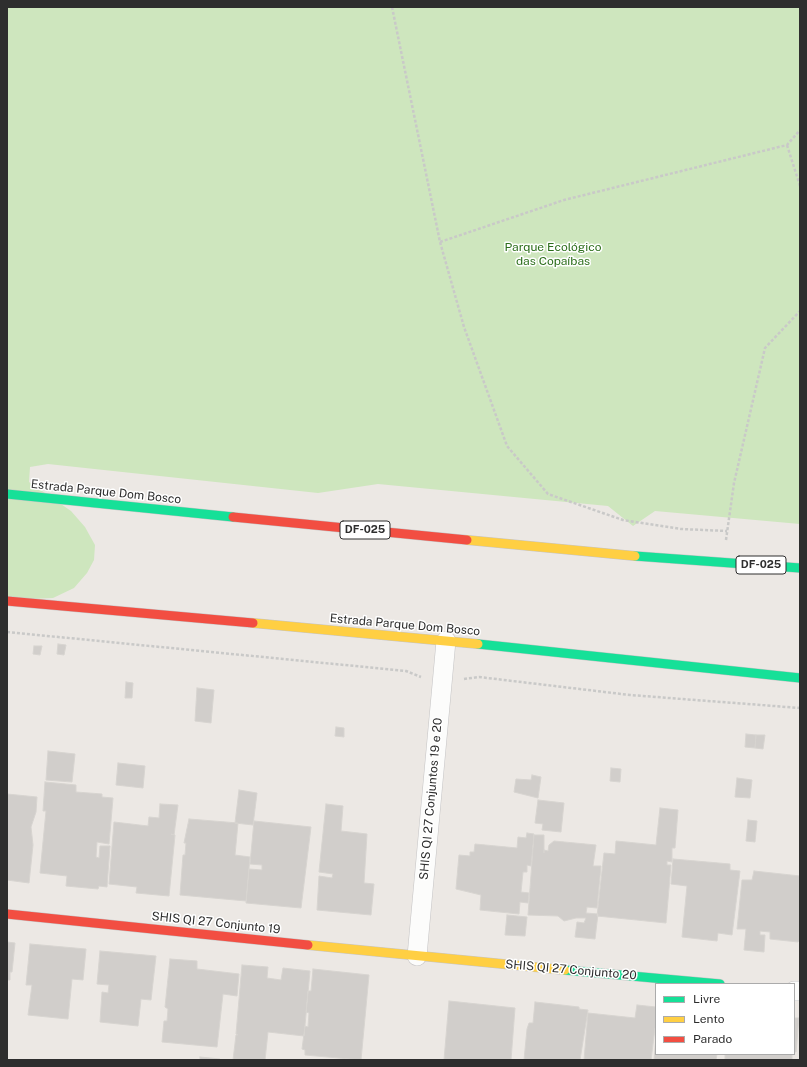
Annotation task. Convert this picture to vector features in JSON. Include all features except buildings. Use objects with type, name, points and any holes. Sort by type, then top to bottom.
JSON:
[{"type":"main road","name":"Estrada Parque Dom Bosco","points":[[7,494],[602,554],[800,568]]},
{"type":"main road","name":"Estrada Parque Dom Bosco","points":[[7,601],[446,641],[800,678]]},
{"type":"main road","name":"SHIS QI 27 Conjunto 19","points":[[7,914],[419,957]]},
{"type":"main road","name":"SHIS QI 27 Conjunto 20","points":[[419,957],[709,983]]},
{"type":"street","name":"SHIS QI 27 Conjuntos 19 e 20","points":[[419,957],[446,641]]},
{"type":"path","points":[[392,7],[440,242],[464,327],[507,446],[548,494],[623,520],[681,529],[727,531]]},
{"type":"path","points":[[440,242],[564,200],[787,145],[800,130]]},
{"type":"path","points":[[787,145],[800,186]]},
{"type":"path","points":[[723,563],[734,483],[766,348],[800,311]]},
{"type":"path","points":[[7,632],[406,671],[421,676],[421,682]]},
{"type":"path","points":[[461,679],[479,677],[630,695],[800,708]]},
{"type":"green space","name":"Parque Ecológico das Copaíbas","points":[[7,7],[800,7],[800,524],[655,511],[633,526],[608,506],[378,484],[318,493],[48,464],[30,467],[29,482],[71,511],[85,527],[95,545],[94,560],[87,573],[74,588],[53,598],[7,600]]},
{"type":"traffic: fast","points":[[7,494],[233,517]]},
{"type":"traffic: fast","points":[[635,556],[800,568]]},
{"type":"traffic: fast","points":[[478,644],[800,678]]},
{"type":"traffic: fast","points":[[565,970],[709,983]]},
{"type":"traffic: slow","points":[[467,540],[635,556]]},
{"type":"traffic: slow","points":[[253,623],[478,644]]},
{"type":"traffic: slow","points":[[308,945],[565,970]]},
{"type":"traffic: jam","points":[[233,517],[467,540]]},
{"type":"traffic: jam","points":[[7,601],[253,623]]},
{"type":"traffic: jam","points":[[7,914],[308,945]]}]
